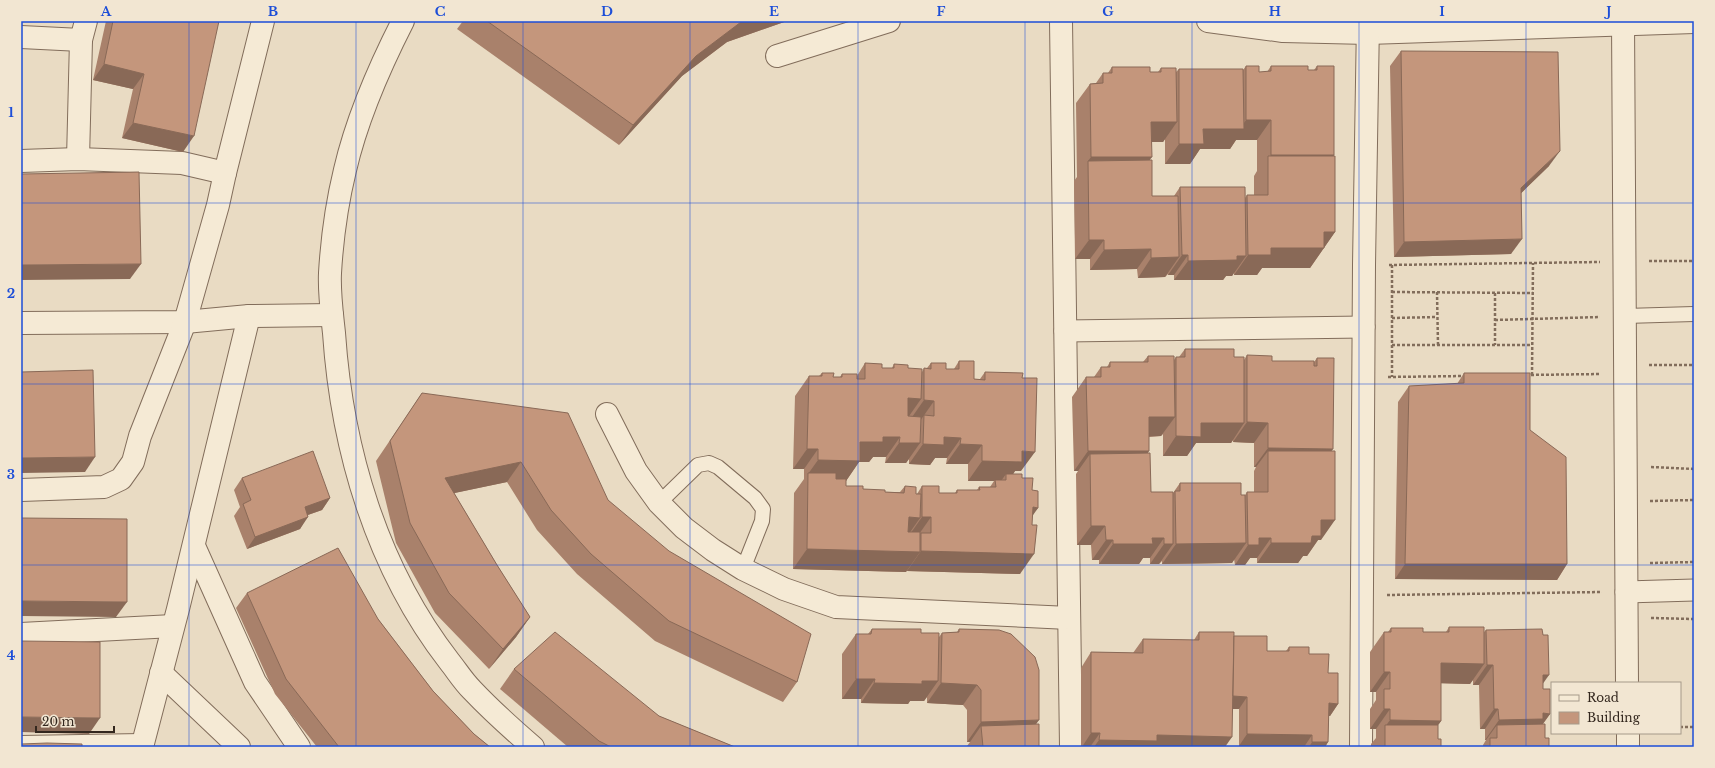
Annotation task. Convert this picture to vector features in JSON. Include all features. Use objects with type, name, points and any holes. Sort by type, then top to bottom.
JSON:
[{"type":"street","points":[[21,490],[104,487],[121,479],[133,462],[140,436],[185,322],[218,205],[263,21]]},
{"type":"street","points":[[403,21],[382,63],[359,120],[345,170],[336,221],[330,274],[336,361],[344,422],[358,478],[380,540],[408,600],[434,642],[471,689],[534,747]]},
{"type":"street","points":[[777,56],[889,21]]},
{"type":"street","points":[[1061,21],[1071,747]]},
{"type":"street","points":[[1208,21],[1282,31],[1368,27],[1694,22]]},
{"type":"street","points":[[1623,23],[1627,682]]},
{"type":"street","points":[[1361,747],[1364,265],[1368,27]]},
{"type":"street","points":[[21,37],[84,31],[78,159]]},
{"type":"street","points":[[21,161],[78,159],[182,163],[225,173]]},
{"type":"street","points":[[21,323],[185,322],[249,316],[332,315]]},
{"type":"street","points":[[21,747],[142,746],[194,546],[249,316]]},
{"type":"street","points":[[1065,331],[1364,322]]},
{"type":"street","points":[[607,414],[636,471],[659,503],[684,528],[743,570],[784,589],[836,607],[1069,618]]},
{"type":"street","points":[[194,546],[255,682],[299,747]]},
{"type":"street","points":[[1626,592],[1694,590]]},
{"type":"street","points":[[21,634],[173,626]]},
{"type":"street","points":[[161,673],[238,747]]},
{"type":"street","points":[[1628,734],[1628,747]]},
{"type":"lane","points":[[1624,316],[1694,314]]},
{"type":"lane","points":[[659,503],[698,465],[709,463],[718,467],[755,498],[763,509],[762,521],[743,570]]},
{"type":"path","points":[[1364,265],[1694,261]]},
{"type":"path","points":[[1532,375],[1533,263]]},
{"type":"path","points":[[1392,265],[1392,377]]},
{"type":"path","points":[[1392,292],[1533,293]]},
{"type":"path","points":[[1437,292],[1438,345]]},
{"type":"path","points":[[1495,293],[1495,345]]},
{"type":"path","points":[[1495,320],[1624,316]]},
{"type":"path","points":[[1364,322],[1392,318],[1437,317]]},
{"type":"path","points":[[1392,345],[1532,345]]},
{"type":"path","points":[[1524,375],[1694,365]]},
{"type":"path","points":[[1364,377],[1470,376]]},
{"type":"path","points":[[1625,467],[1694,469]]},
{"type":"path","points":[[1626,501],[1694,500]]},
{"type":"path","points":[[1626,563],[1694,562]]},
{"type":"path","points":[[1362,595],[1626,592]]},
{"type":"path","points":[[1626,618],[1694,619]]},
{"type":"path","points":[[1681,727],[1694,727]]},
{"type":"building","points":[[113,21],[219,21],[194,136],[133,123],[144,74],[104,64]]},
{"type":"building","points":[[487,21],[743,21],[696,56],[633,125]]},
{"type":"building","points":[[1401,51],[1558,52],[1560,151],[1521,188],[1522,239],[1404,242]]},
{"type":"building","points":[[1246,66],[1259,66],[1259,72],[1271,71],[1271,66],[1308,66],[1308,70],[1317,70],[1317,66],[1334,66],[1334,155],[1271,155],[1271,120],[1246,120]]},
{"type":"building","points":[[1112,67],[1150,67],[1150,72],[1161,72],[1161,68],[1176,68],[1177,122],[1151,122],[1152,157],[1091,157],[1090,84],[1103,83],[1103,73],[1112,73]]},
{"type":"building","points":[[1179,69],[1243,69],[1244,129],[1203,129],[1204,144],[1179,144]]},
{"type":"building","points":[[1268,156],[1335,156],[1335,232],[1324,232],[1324,248],[1271,248],[1271,255],[1248,255],[1247,195],[1268,195]]},
{"type":"building","points":[[1152,160],[1152,196],[1178,196],[1179,257],[1151,258],[1151,249],[1104,250],[1104,240],[1089,240],[1088,161]]},
{"type":"building","points":[[139,172],[141,264],[21,265],[21,174]]},
{"type":"building","points":[[1180,187],[1245,187],[1246,256],[1237,256],[1237,260],[1188,261],[1188,255],[1182,255]]},
{"type":"building","points":[[1185,349],[1234,349],[1234,357],[1244,357],[1244,423],[1201,423],[1201,437],[1176,436],[1176,357],[1185,357]]},
{"type":"building","points":[[1247,355],[1272,356],[1272,361],[1314,361],[1314,366],[1317,366],[1317,358],[1334,358],[1333,449],[1268,448],[1268,423],[1247,422]]},
{"type":"building","points":[[1148,356],[1174,356],[1175,417],[1149,417],[1149,451],[1088,451],[1086,377],[1101,377],[1101,367],[1110,367],[1110,362],[1148,362]]},
{"type":"building","points":[[959,361],[974,361],[974,379],[985,380],[985,372],[1023,373],[1022,378],[1037,378],[1035,452],[1022,451],[1022,462],[982,461],[982,445],[960,444],[961,438],[944,437],[944,445],[923,444],[924,415],[934,416],[934,401],[924,400],[924,368],[931,369],[931,363],[946,363],[946,369],[959,369]]},
{"type":"building","points":[[865,363],[882,364],[882,368],[894,368],[894,364],[908,365],[908,368],[922,369],[921,399],[908,398],[908,416],[921,417],[920,443],[899,443],[900,437],[883,437],[883,442],[860,442],[860,461],[818,460],[818,449],[807,449],[809,376],[822,376],[822,373],[834,373],[833,377],[842,377],[842,374],[857,374],[857,379],[865,379]]},
{"type":"building","points":[[93,370],[95,457],[21,458],[21,372]]},
{"type":"building","points":[[1464,373],[1530,373],[1530,430],[1566,457],[1567,564],[1405,564],[1409,386],[1464,383]]},
{"type":"building","points":[[422,393],[568,413],[608,500],[669,551],[811,634],[797,682],[669,621],[591,554],[551,510],[521,462],[445,478],[530,617],[503,649],[449,593],[410,523],[390,441]]},
{"type":"building","points":[[313,451],[330,498],[305,507],[308,517],[255,537],[243,504],[251,500],[242,478]]},
{"type":"building","points":[[1268,451],[1335,451],[1335,520],[1321,520],[1321,536],[1312,536],[1311,543],[1271,543],[1271,538],[1259,538],[1259,545],[1248,545],[1247,492],[1268,492]]},
{"type":"building","points":[[1150,453],[1151,492],[1173,492],[1173,544],[1164,544],[1164,538],[1152,538],[1153,544],[1113,544],[1113,540],[1106,540],[1105,526],[1091,526],[1090,454]]},
{"type":"building","points":[[808,473],[836,473],[836,479],[846,479],[846,486],[863,486],[863,489],[885,490],[885,492],[904,493],[905,486],[916,487],[916,494],[921,494],[920,518],[909,517],[908,532],[920,532],[920,552],[807,549]]},
{"type":"building","points":[[1006,474],[1022,474],[1022,478],[1033,478],[1032,490],[1038,491],[1038,508],[1033,507],[1032,525],[1037,525],[1034,554],[921,551],[921,533],[931,533],[931,517],[922,517],[922,486],[939,486],[939,493],[957,493],[957,490],[980,490],[979,487],[996,487],[995,480],[1006,480]]},
{"type":"building","points":[[1180,483],[1241,483],[1241,495],[1245,495],[1246,543],[1176,544],[1175,491],[1180,491]]},
{"type":"building","points":[[21,518],[127,519],[127,602],[21,601]]},
{"type":"building","points":[[338,548],[378,619],[433,691],[474,734],[490,747],[339,747],[286,679],[247,593]]},
{"type":"building","points":[[1449,627],[1484,627],[1484,664],[1441,663],[1441,721],[1390,720],[1390,709],[1384,709],[1384,689],[1390,689],[1390,672],[1384,672],[1384,632],[1391,632],[1391,628],[1423,628],[1423,632],[1449,632]]},
{"type":"building","points":[[872,629],[921,629],[921,633],[939,633],[938,681],[922,681],[922,684],[874,683],[875,679],[856,679],[856,634],[871,634]]},
{"type":"building","points":[[959,629],[999,630],[1011,634],[1035,657],[1039,670],[1039,720],[981,722],[981,690],[977,685],[941,683],[942,633],[959,632]]},
{"type":"building","points":[[1542,629],[1543,635],[1548,635],[1549,675],[1543,675],[1543,689],[1550,689],[1550,714],[1543,713],[1543,719],[1499,720],[1498,709],[1494,709],[1493,665],[1487,665],[1486,630]]},
{"type":"building","points":[[555,632],[659,716],[735,747],[611,747],[599,741],[514,669]]},
{"type":"building","points":[[1199,632],[1234,632],[1232,737],[1157,735],[1157,741],[1099,740],[1100,733],[1091,733],[1091,652],[1143,653],[1143,639],[1199,640]]},
{"type":"building","points":[[1234,636],[1267,636],[1267,651],[1289,651],[1289,647],[1309,647],[1309,654],[1329,654],[1328,673],[1338,673],[1338,704],[1329,703],[1328,742],[1312,742],[1312,735],[1247,734],[1247,697],[1233,696]]},
{"type":"building","points":[[21,641],[100,642],[100,718],[21,717]]},
{"type":"building","points":[[1039,724],[1039,747],[983,747],[981,726]]},
{"type":"building","points":[[1545,724],[1545,738],[1549,738],[1549,747],[1490,747],[1490,738],[1497,738],[1497,725]]},
{"type":"building","points":[[1385,725],[1438,725],[1438,739],[1441,739],[1441,747],[1385,747]]},
{"type":"building","points":[[21,744],[82,744],[82,747],[21,747]]}]
